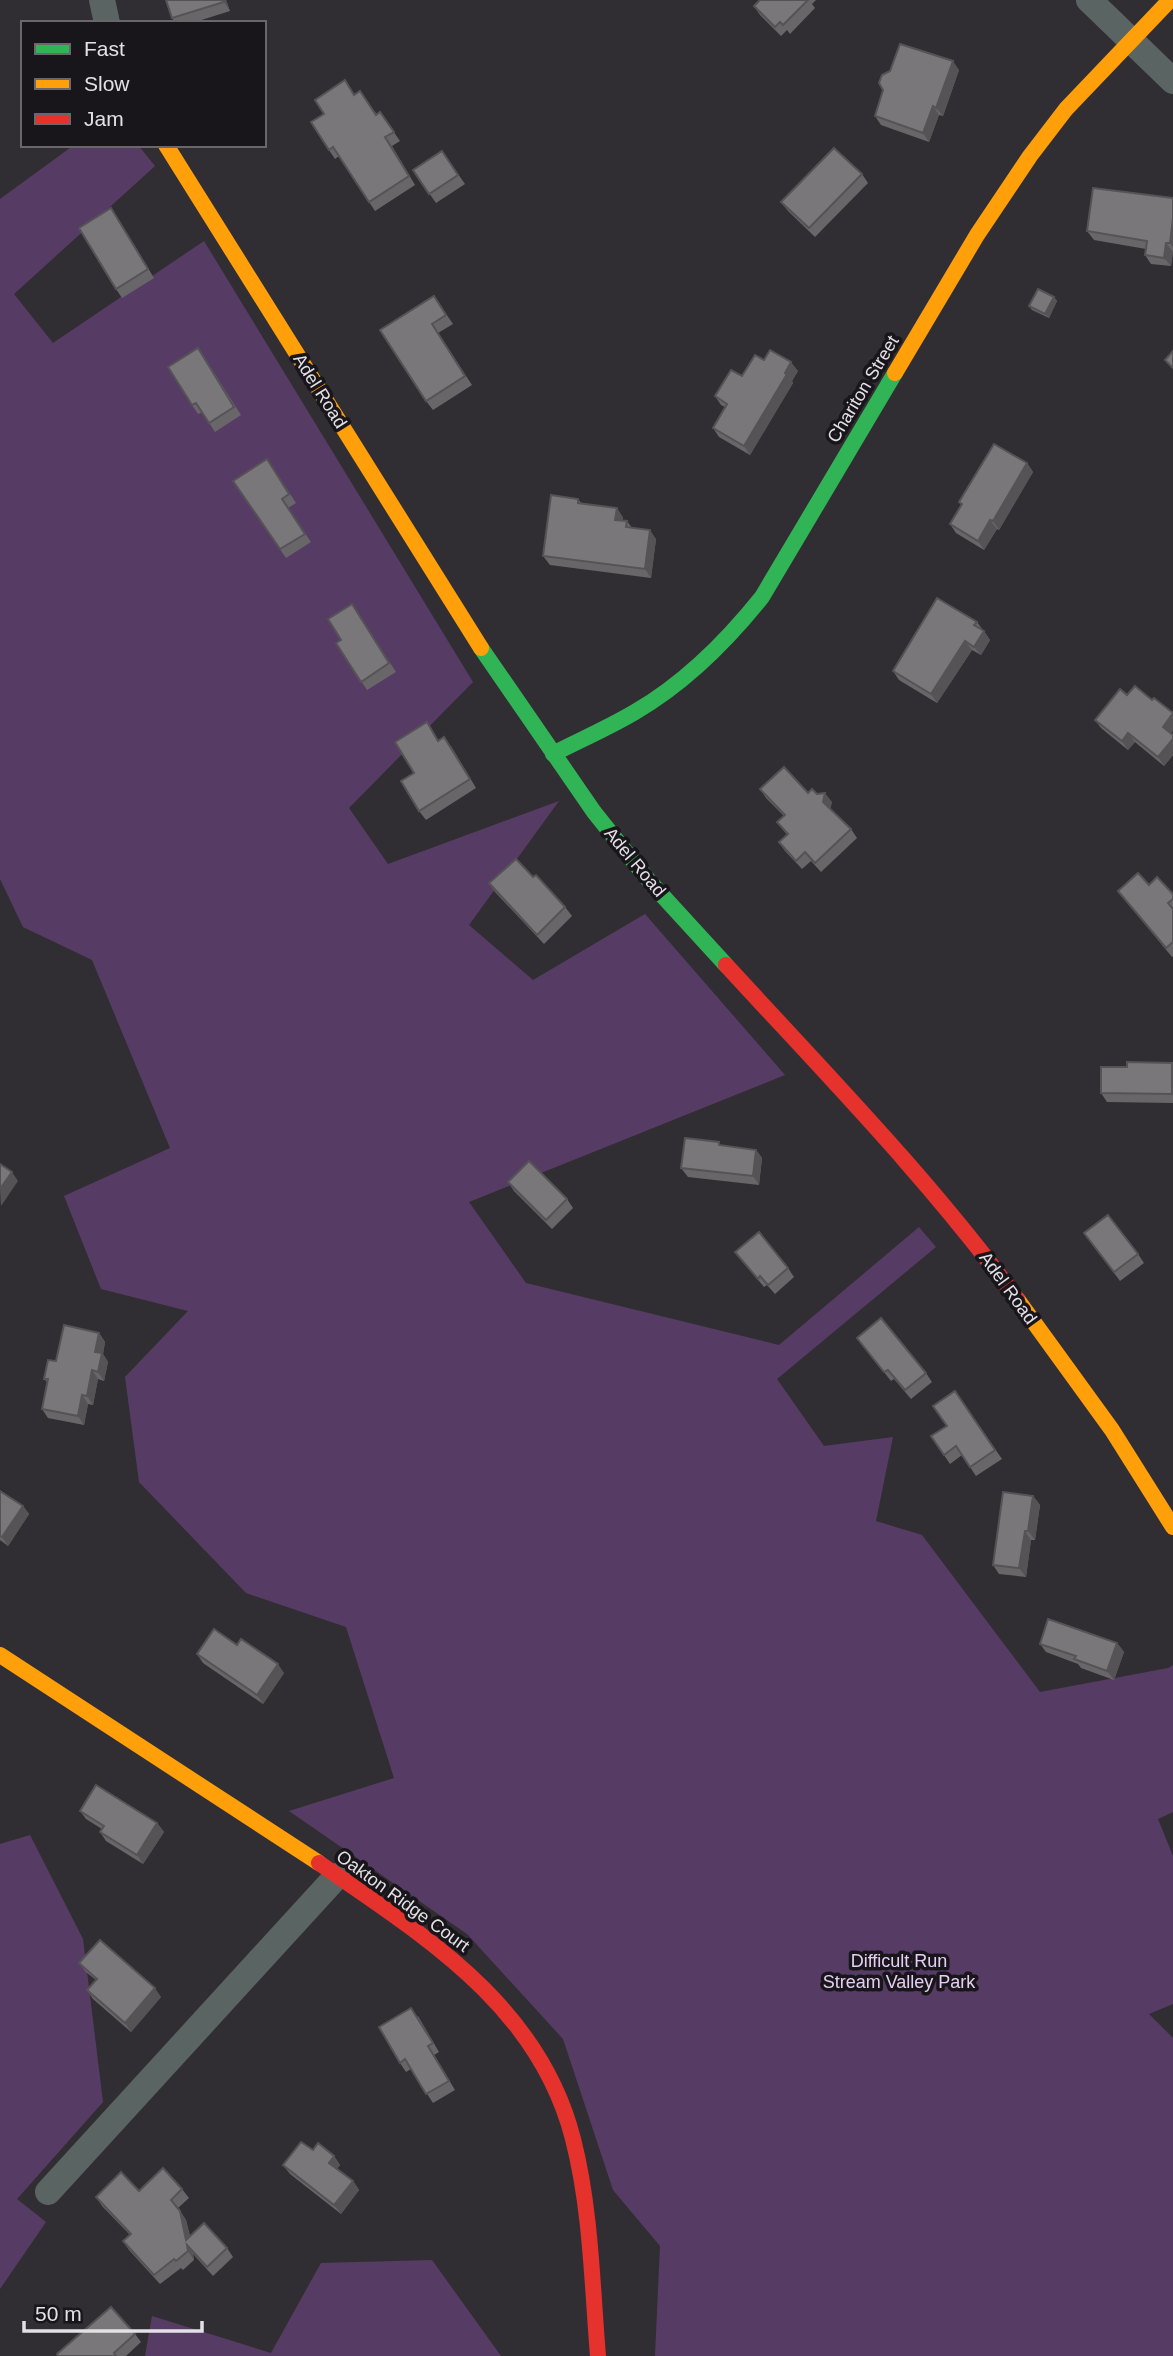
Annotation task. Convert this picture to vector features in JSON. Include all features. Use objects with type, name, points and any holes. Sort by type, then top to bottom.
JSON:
[{"type":"street","points":[[102,0],[107,21]]},
{"type":"street","points":[[1089,0],[1173,81]]},
{"type":"street","name":"Chariton Street","points":[[553,754],[647,705],[702,664],[734,633],[762,597],[977,235],[1030,156],[1066,109],[1170,0]]},
{"type":"street","name":"Adel Road","points":[[167,147],[500,678],[594,812],[650,882],[873,1125],[978,1246],[1112,1430],[1165,1497],[1173,1527]]},
{"type":"street","name":"Oakton Ridge Court","points":[[0,1655],[337,1876],[438,1946],[474,1977],[507,2014],[534,2051],[558,2094],[576,2150],[584,2189],[598,2356]]},
{"type":"street","points":[[48,2192],[337,1876]]},
{"type":"green space","name":"Difficult Run Stream Valley Park","points":[[71,147],[140,147],[155,166],[14,294],[53,343],[204,241],[473,682],[349,808],[388,864],[559,801],[469,925],[533,980],[645,914],[785,1075],[469,1202],[526,1283],[779,1345],[919,1227],[936,1247],[777,1379],[824,1446],[893,1437],[876,1521],[922,1535],[1040,1692],[1173,1665],[1173,1812],[1158,1819],[1173,1856],[1173,2004],[1149,2014],[1173,2038],[1173,2356],[655,2356],[660,2246],[613,2190],[563,2039],[467,1934],[289,1811],[394,1778],[346,1627],[246,1593],[139,1482],[125,1377],[188,1311],[101,1289],[64,1196],[170,1148],[92,960],[23,927],[0,879],[0,199]]},
{"type":"green space","points":[[30,1835],[83,1939],[103,2102],[17,2199],[46,2222],[0,2289],[0,1844]]},
{"type":"green space","points":[[432,2260],[501,2356],[145,2356],[152,2316],[271,2353],[321,2263]]},
{"type":"building","points":[[166,0],[223,0],[224,2],[172,18]]},
{"type":"building","points":[[760,0],[808,0],[783,25],[780,22],[775,27],[754,6]]},
{"type":"building","points":[[900,44],[953,61],[936,108],[933,106],[923,133],[875,116],[883,90],[879,83],[882,75],[890,71]]},
{"type":"building","points":[[345,80],[354,95],[360,91],[376,115],[380,112],[394,132],[385,137],[409,176],[369,202],[333,147],[329,150],[311,122],[324,114],[315,100]]},
{"type":"building","points":[[834,148],[862,174],[809,228],[781,202]]},
{"type":"building","points":[[442,151],[458,175],[429,194],[413,170]]},
{"type":"building","points":[[1093,188],[1173,198],[1170,243],[1166,243],[1164,258],[1145,255],[1147,241],[1087,231]]},
{"type":"building","points":[[111,208],[148,269],[116,289],[79,228]]},
{"type":"building","points":[[1038,289],[1054,297],[1045,314],[1029,306]]},
{"type":"building","points":[[434,296],[446,315],[432,324],[465,376],[426,401],[380,330]]},
{"type":"building","points":[[198,348],[234,407],[209,423],[196,403],[192,405],[168,367]]},
{"type":"building","points":[[770,350],[791,362],[785,373],[787,374],[744,446],[713,428],[727,404],[715,396],[731,370],[742,376],[755,355],[764,360]]},
{"type":"building","points":[[1173,351],[1173,368],[1165,360]]},
{"type":"building","points":[[994,444],[1027,463],[978,541],[950,524],[962,504],[959,502]]},
{"type":"building","points":[[267,459],[289,494],[282,499],[305,534],[280,549],[233,481]]},
{"type":"building","points":[[551,495],[578,499],[578,503],[617,508],[615,520],[627,521],[626,527],[650,530],[645,569],[543,556]]},
{"type":"building","points":[[937,598],[977,622],[974,625],[984,631],[974,647],[965,641],[931,694],[893,671]]},
{"type":"building","points":[[352,604],[389,663],[361,682],[336,643],[341,640],[328,619]]},
{"type":"building","points":[[1135,686],[1173,713],[1163,727],[1173,735],[1173,739],[1158,757],[1128,733],[1122,741],[1095,720],[1120,689],[1127,695]]},
{"type":"building","points":[[427,722],[438,741],[444,737],[470,779],[419,811],[401,781],[414,773],[395,742]]},
{"type":"building","points":[[784,767],[808,793],[812,789],[817,794],[825,793],[823,802],[851,829],[815,863],[805,852],[796,861],[779,842],[788,834],[777,822],[785,815],[760,789]]},
{"type":"building","points":[[516,859],[533,877],[536,875],[565,907],[537,935],[489,883]]},
{"type":"building","points":[[1138,873],[1149,885],[1157,877],[1173,894],[1173,899],[1168,903],[1173,909],[1173,942],[1166,948],[1118,891]]},
{"type":"building","points":[[1127,1062],[1172,1063],[1172,1094],[1101,1093],[1101,1067],[1127,1067]]},
{"type":"building","points":[[685,1138],[756,1150],[753,1176],[681,1168]]},
{"type":"building","points":[[529,1161],[567,1199],[546,1220],[508,1182]]},
{"type":"building","points":[[0,1164],[12,1172],[0,1189]]},
{"type":"building","points":[[1108,1215],[1138,1254],[1114,1272],[1084,1233]]},
{"type":"building","points":[[759,1232],[788,1268],[768,1285],[760,1276],[758,1279],[735,1252]]},
{"type":"building","points":[[881,1318],[926,1373],[905,1390],[888,1370],[884,1372],[857,1338]]},
{"type":"building","points":[[64,1325],[99,1333],[95,1352],[102,1353],[98,1372],[92,1370],[87,1396],[82,1395],[78,1416],[42,1409],[48,1379],[44,1379],[48,1360],[56,1361]]},
{"type":"building","points":[[955,1391],[995,1450],[970,1467],[956,1446],[944,1455],[931,1436],[947,1426],[933,1406]]},
{"type":"building","points":[[0,1491],[23,1506],[2,1537],[0,1536]]},
{"type":"building","points":[[1003,1492],[1033,1496],[1019,1568],[993,1565]]},
{"type":"building","points":[[1048,1619],[1117,1643],[1107,1671],[1074,1659],[1076,1656],[1040,1644]]},
{"type":"building","points":[[214,1629],[237,1645],[241,1639],[278,1664],[257,1695],[197,1654]]},
{"type":"building","points":[[96,1785],[157,1823],[137,1855],[100,1832],[104,1826],[80,1811]]},
{"type":"building","points":[[100,1940],[155,1988],[125,2023],[87,1990],[97,1979],[79,1963]]},
{"type":"building","points":[[411,2008],[433,2043],[428,2046],[449,2081],[426,2094],[405,2059],[400,2063],[379,2027]]},
{"type":"building","points":[[301,2142],[313,2150],[318,2143],[334,2156],[329,2163],[353,2181],[334,2205],[283,2165]]},
{"type":"building","points":[[163,2168],[182,2189],[171,2200],[180,2211],[186,2240],[204,2223],[227,2248],[207,2267],[187,2245],[188,2251],[154,2275],[123,2241],[131,2234],[96,2197],[121,2172],[139,2191]]},
{"type":"building","points":[[111,2307],[135,2334],[114,2353],[116,2356],[58,2356],[57,2354]]},
{"type":"traffic: fast","points":[[553,754],[653,701],[688,675],[734,630],[762,597],[895,373]]},
{"type":"traffic: fast","points":[[481,648],[594,812],[650,882],[726,965]]},
{"type":"traffic: slow","points":[[895,373],[977,235],[1030,156],[1066,109],[1170,0]]},
{"type":"traffic: slow","points":[[167,147],[481,648]]},
{"type":"traffic: slow","points":[[1017,1299],[1112,1430],[1173,1527]]},
{"type":"traffic: slow","points":[[0,1655],[319,1863]]},
{"type":"traffic: jam","points":[[726,965],[913,1170],[1017,1299]]},
{"type":"traffic: jam","points":[[319,1863],[437,1947],[473,1978],[505,2012],[534,2050],[557,2092],[579,2165],[590,2247],[598,2356]]}]
